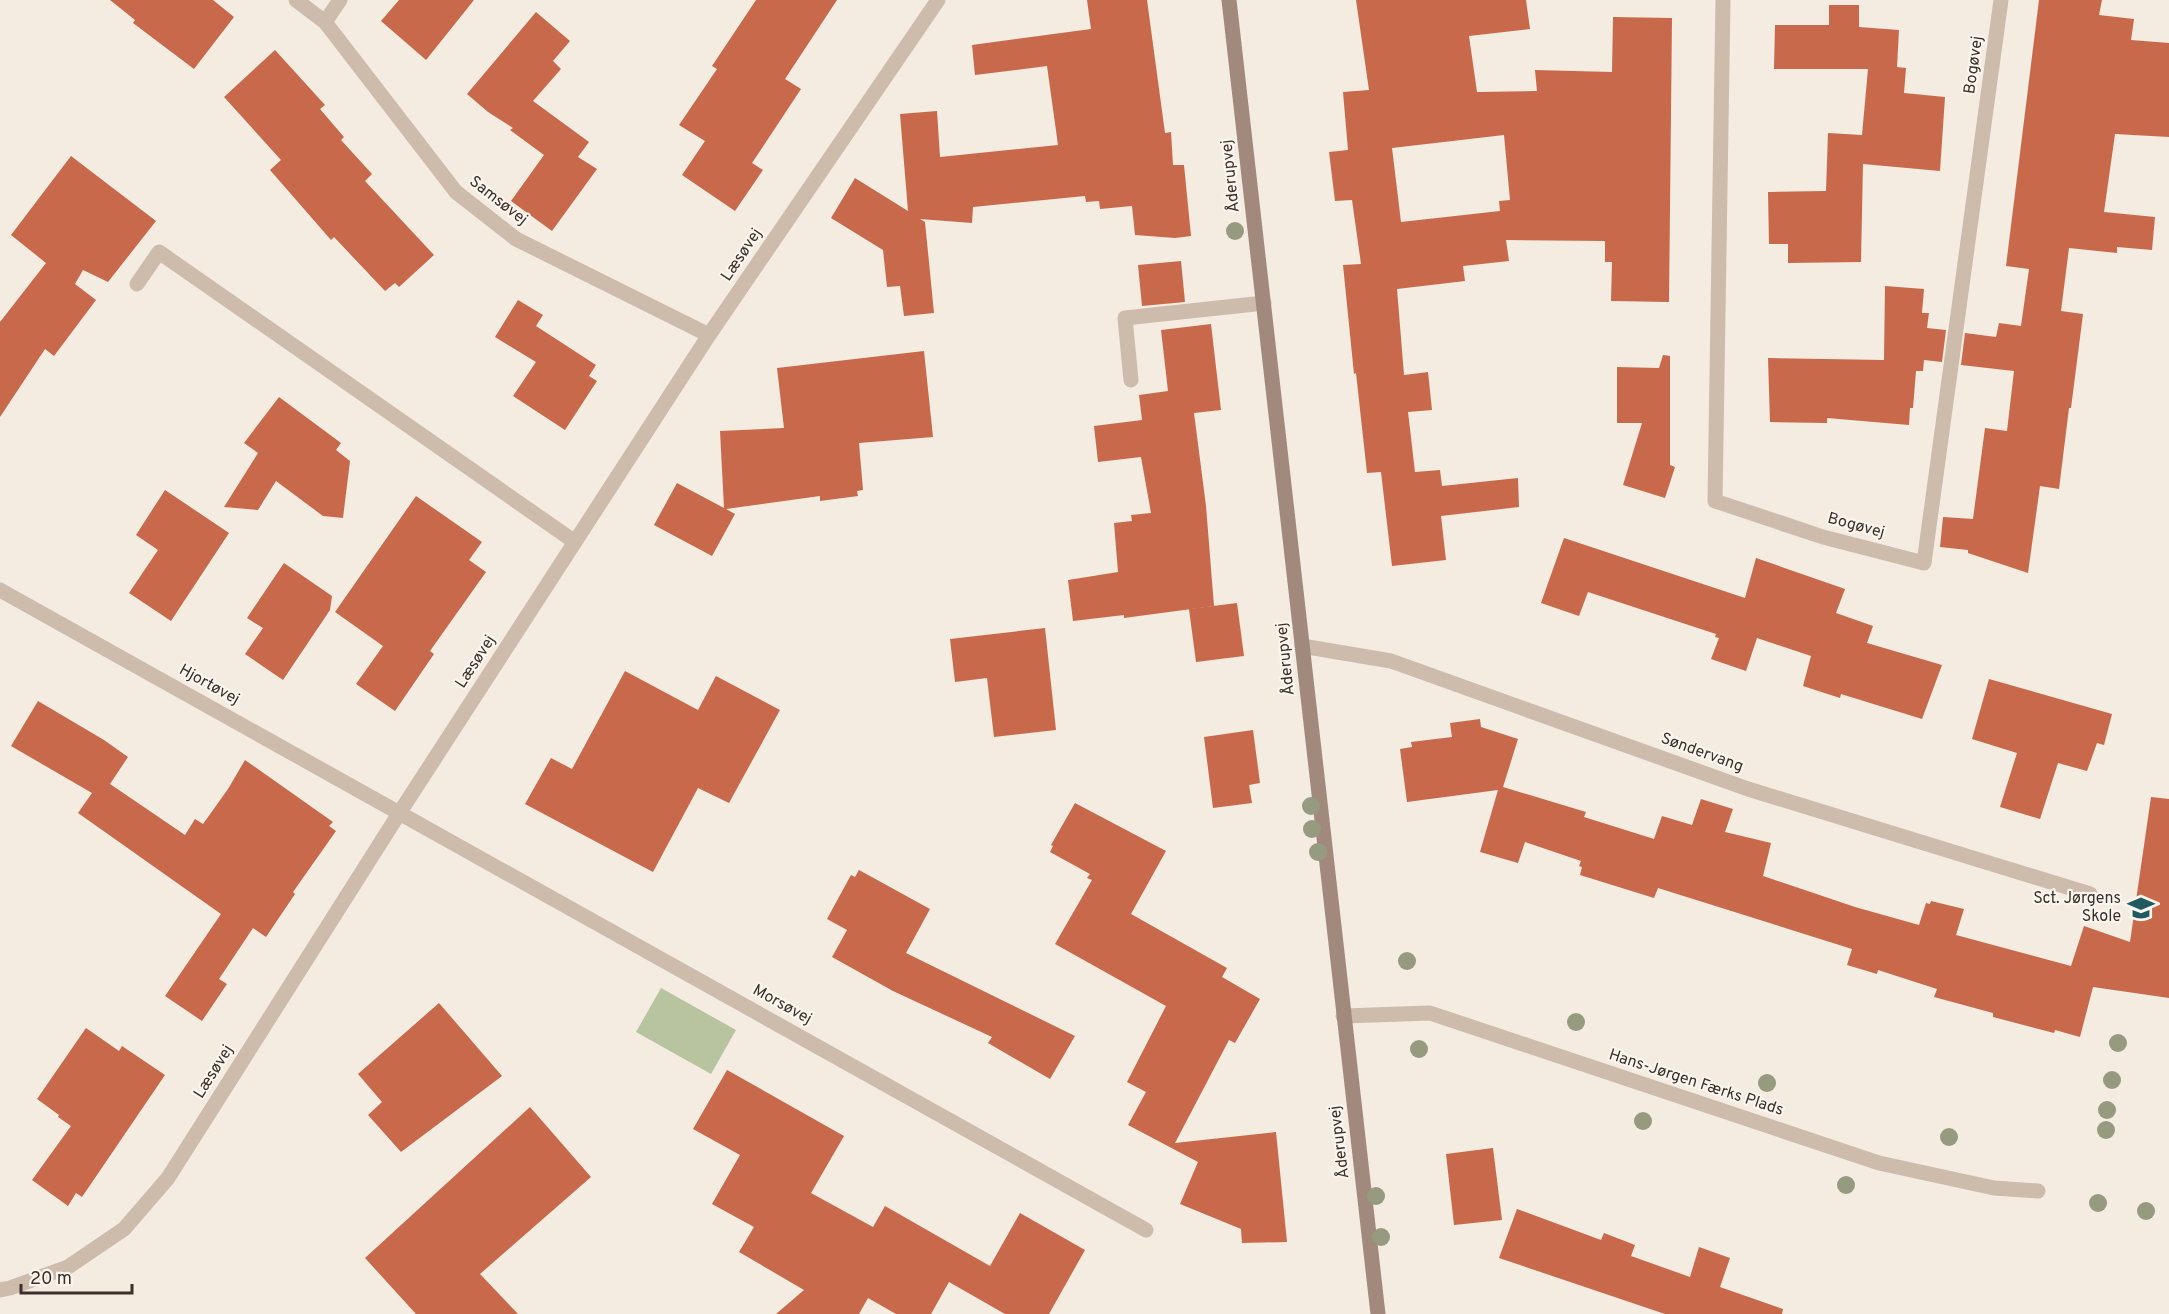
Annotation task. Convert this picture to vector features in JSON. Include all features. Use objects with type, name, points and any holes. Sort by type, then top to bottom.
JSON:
[{"type":"street","name":"Samsøvej","points":[[296,0],[325,22],[456,192],[516,239],[709,335]]},
{"type":"street","points":[[325,22],[340,0]]},
{"type":"street","name":"Læsøvej","points":[[0,1290],[68,1267],[124,1229],[168,1179],[400,812],[709,335],[938,0]]},
{"type":"street","name":"Åderupvej","points":[[1229,0],[1378,1314]]},
{"type":"street","name":"Bogøvej","points":[[1723,0],[1715,501],[1823,537],[1924,562],[2001,0]]},
{"type":"street","points":[[137,284],[159,252],[575,542]]},
{"type":"street","points":[[1131,380],[1125,318],[1264,303]]},
{"type":"street","name":"Hjortøvej","points":[[0,590],[400,812]]},
{"type":"street","name":"Søndervang","points":[[1302,646],[1391,661],[1748,789],[2090,894]]},
{"type":"street","name":"Morsøvej","points":[[400,812],[1146,1230]]},
{"type":"street","name":"Hans-Jørgen Færks Plads","points":[[1343,1016],[1430,1013],[1879,1163],[1994,1188],[2038,1191]]},
{"type":"green space","points":[[661,988],[736,1030],[711,1074],[636,1032]]},
{"type":"building","points":[[110,0],[213,0],[234,17],[194,69],[133,23],[135,20]]},
{"type":"building","points":[[399,0],[474,0],[426,60],[381,21]]},
{"type":"building","points":[[756,0],[837,0],[785,79],[801,89],[752,163],[763,170],[735,211],[682,175],[705,141],[679,125],[717,69],[712,66]]},
{"type":"building","points":[[1087,0],[1147,0],[1165,133],[1171,132],[1173,165],[1184,165],[1191,236],[1175,238],[1135,235],[1132,206],[1100,209],[1099,201],[1086,202],[1085,196],[973,207],[972,223],[920,219],[925,222],[934,313],[904,316],[900,286],[887,287],[883,250],[831,218],[855,178],[908,211],[900,114],[937,111],[940,157],[1058,145],[1047,66],[975,75],[972,45],[1091,29]]},
{"type":"building","points":[[1356,0],[1526,0],[1530,29],[1469,36],[1477,92],[1537,91],[1535,70],[1612,72],[1613,17],[1672,18],[1669,302],[1611,301],[1612,262],[1605,262],[1605,241],[1506,240],[1509,261],[1463,266],[1465,281],[1397,289],[1404,375],[1428,372],[1432,410],[1408,412],[1415,472],[1440,470],[1442,486],[1518,478],[1519,507],[1441,516],[1446,560],[1392,566],[1381,472],[1367,473],[1356,373],[1354,374],[1343,265],[1361,264],[1352,200],[1335,201],[1329,152],[1348,150],[1343,92],[1369,90]],"holes":[[[1504,135],[1510,200],[1499,201],[1500,211],[1401,222],[1392,148]]]},
{"type":"building","points":[[2039,0],[2102,0],[2099,15],[2134,19],[2131,40],[2169,43],[2169,137],[2115,134],[2104,212],[2155,217],[2152,250],[2117,247],[2117,253],[2069,248],[2061,311],[2083,314],[2059,489],[2040,486],[2028,573],[1968,553],[1968,550],[1940,547],[1943,517],[1973,519],[1985,428],[2007,431],[2014,371],[1961,365],[1965,333],[1996,337],[1999,323],[2021,326],[2029,269],[2006,266]]},
{"type":"building","points":[[1829,5],[1859,5],[1859,27],[1899,30],[1897,67],[1906,68],[1904,93],[1945,97],[1940,171],[1863,164],[1861,262],[1788,263],[1788,244],[1769,244],[1768,192],[1826,191],[1828,133],[1862,135],[1868,69],[1774,69],[1775,25],[1829,25]]},
{"type":"building","points":[[536,12],[570,41],[553,61],[561,69],[533,101],[589,142],[578,157],[597,169],[552,231],[511,201],[544,155],[510,130],[513,128],[488,112],[467,94]]},
{"type":"building","points":[[275,50],[325,105],[320,109],[344,137],[341,140],[372,174],[365,181],[434,255],[399,287],[395,283],[385,291],[334,237],[331,240],[270,170],[281,160],[224,97]]},
{"type":"building","points":[[71,156],[156,221],[108,282],[83,270],[75,284],[96,300],[54,356],[45,349],[0,417],[0,322],[46,263],[11,235]]},
{"type":"building","points":[[1181,261],[1185,302],[1142,306],[1138,265]]},
{"type":"building","points":[[1885,286],[1924,289],[1922,313],[1929,313],[1927,328],[1946,330],[1942,362],[1924,360],[1923,371],[1916,371],[1909,425],[1827,418],[1827,423],[1770,422],[1768,358],[1884,360]]},
{"type":"building","points":[[518,300],[543,315],[536,326],[596,365],[589,376],[597,381],[565,430],[513,396],[536,362],[495,337]]},
{"type":"building","points":[[1211,324],[1221,410],[1194,413],[1206,506],[1214,606],[1124,618],[1124,615],[1073,621],[1068,580],[1118,572],[1114,523],[1132,521],[1131,515],[1151,513],[1141,457],[1098,462],[1094,426],[1142,420],[1139,395],[1168,391],[1161,330]]},
{"type":"building","points":[[924,351],[933,437],[859,443],[863,490],[857,491],[858,496],[820,501],[820,496],[726,509],[735,514],[712,556],[654,525],[677,483],[724,508],[720,431],[784,428],[777,368]]},
{"type":"building","points":[[1663,355],[1670,356],[1670,465],[1675,467],[1665,498],[1623,485],[1642,423],[1617,423],[1617,367],[1659,368]]},
{"type":"building","points":[[279,397],[341,443],[336,450],[350,461],[343,518],[323,516],[276,481],[258,510],[224,507],[258,453],[244,443]]},
{"type":"building","points":[[165,490],[229,533],[171,621],[129,593],[158,550],[136,535]]},
{"type":"building","points":[[416,496],[482,542],[469,560],[486,572],[430,651],[434,654],[395,711],[356,684],[383,646],[335,612]]},
{"type":"building","points":[[1564,538],[1745,598],[1756,558],[1845,589],[1836,613],[1873,626],[1867,643],[1942,665],[1922,719],[1841,694],[1840,698],[1803,686],[1811,656],[1757,638],[1746,671],[1711,659],[1719,638],[1715,637],[1716,634],[1588,592],[1579,616],[1541,603]]},
{"type":"building","points":[[284,563],[332,596],[330,610],[283,680],[245,654],[263,628],[247,618]]},
{"type":"building","points":[[1237,603],[1244,656],[1196,662],[1189,609]]},
{"type":"building","points":[[1045,628],[1056,730],[994,737],[987,678],[955,682],[950,639]]},
{"type":"building","points":[[625,671],[698,710],[716,676],[780,710],[729,803],[698,788],[653,872],[525,804],[551,758],[572,769]]},
{"type":"building","points":[[1989,679],[2112,714],[2104,745],[2097,743],[2087,771],[2058,763],[2040,819],[2000,807],[2017,753],[1972,739]]},
{"type":"building","points":[[38,701],[128,757],[110,784],[185,835],[195,819],[203,824],[245,760],[333,822],[329,826],[336,831],[293,892],[295,894],[266,937],[253,928],[219,979],[227,984],[202,1021],[165,996],[221,914],[78,813],[92,793],[11,746]]},
{"type":"building","points":[[1480,719],[1481,727],[1518,739],[1503,787],[1586,812],[1584,817],[1654,839],[1662,816],[1692,825],[1701,799],[1733,809],[1725,832],[1771,843],[1763,876],[1855,907],[1919,925],[1926,903],[1930,904],[1931,901],[1964,909],[1956,935],[2071,966],[2084,926],[2130,942],[2151,797],[2169,799],[2169,998],[2093,987],[2080,1037],[2055,1030],[2054,1033],[1993,1017],[1993,1013],[1934,997],[1937,989],[1878,970],[1877,974],[1847,965],[1852,949],[1658,888],[1654,898],[1580,875],[1581,861],[1525,842],[1518,863],[1480,852],[1498,790],[1407,802],[1400,749],[1412,747],[1411,742],[1452,737],[1450,723]]},
{"type":"building","points":[[1253,730],[1260,783],[1249,785],[1252,803],[1213,808],[1204,737]]},
{"type":"building","points":[[1075,803],[1166,851],[1131,914],[1227,968],[1222,977],[1260,999],[1235,1043],[1229,1040],[1175,1143],[1276,1132],[1287,1242],[1242,1243],[1241,1229],[1180,1204],[1198,1162],[1128,1125],[1146,1092],[1127,1082],[1166,1006],[1055,944],[1092,880],[1087,878],[1090,874],[1050,852],[1053,846],[1051,845]]},
{"type":"building","points":[[859,870],[930,909],[906,953],[1075,1036],[1050,1079],[988,1043],[992,1037],[893,991],[832,957],[847,930],[827,919],[851,875],[855,877]]},
{"type":"building","points":[[439,1003],[502,1076],[401,1152],[368,1115],[382,1102],[358,1074]]},
{"type":"building","points":[[86,1028],[119,1051],[122,1046],[165,1075],[82,1197],[76,1193],[68,1206],[32,1180],[71,1126],[37,1099]]},
{"type":"building","points":[[727,1070],[844,1136],[811,1193],[873,1227],[885,1206],[990,1266],[1020,1213],[1085,1250],[1049,1314],[1005,1314],[949,1282],[931,1314],[896,1314],[868,1298],[859,1314],[776,1314],[804,1290],[739,1252],[754,1227],[712,1204],[740,1155],[693,1129]]},
{"type":"building","points":[[530,1107],[591,1177],[480,1274],[518,1314],[416,1314],[365,1258]]},
{"type":"building","points":[[1493,1148],[1502,1220],[1454,1225],[1446,1154]]},
{"type":"building","points":[[1517,1209],[1601,1240],[1604,1233],[1635,1245],[1631,1256],[1690,1277],[1699,1247],[1730,1258],[1720,1287],[1783,1309],[1782,1314],[1665,1314],[1499,1258]]},
{"type":"place","name":"Sct. Jørgens Skole","points":[[2141,908]]}]
